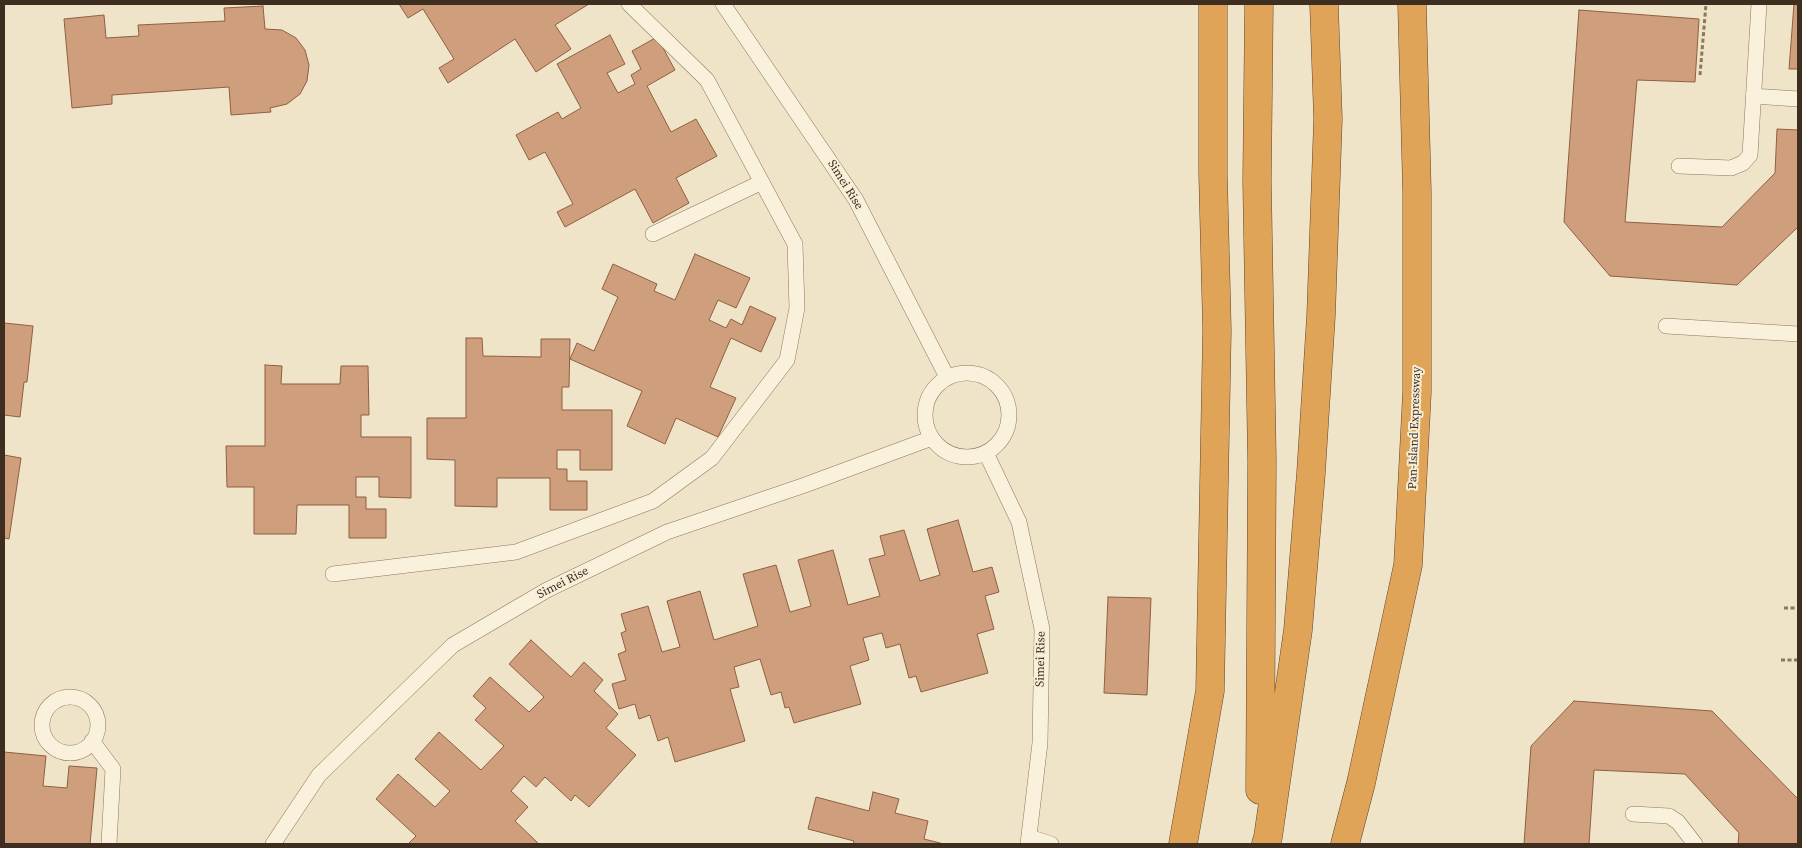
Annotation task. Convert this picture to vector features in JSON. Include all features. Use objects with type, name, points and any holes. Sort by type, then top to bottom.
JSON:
[{"type":"highway","points":[[1183,844],[1210,691],[1217,330],[1213,174],[1213,4]]},
{"type":"highway","points":[[1266,844],[1298,630],[1311,473],[1321,316],[1328,119],[1324,4]]},
{"type":"highway","name":"Pan-Island Expressway","points":[[1346,844],[1408,565],[1418,392],[1417,192],[1412,4]]},
{"type":"highway","points":[[1258,844],[1261,786],[1262,471],[1257,181],[1259,7]]},
{"type":"highway","points":[[1359,844],[1365,801],[1361,783]]},
{"type":"lane","points":[[333,574],[516,552],[654,501],[712,458],[786,360],[797,308],[795,244],[707,80],[629,4]]},
{"type":"lane","name":"Simei Rise","points":[[723,4],[856,200],[947,377]]},
{"type":"lane","points":[[1679,166],[1731,168],[1743,163],[1750,156],[1760,4]]},
{"type":"lane","points":[[1753,96],[1798,99]]},
{"type":"lane","points":[[653,234],[762,182]]},
{"type":"lane","points":[[1666,326],[1798,334]]},
{"type":"lane","points":[[963,372],[980,374],[994,382],[1005,395],[1010,411],[1008,428],[999,443],[986,453],[971,457],[956,456],[942,449],[932,438],[926,422],[926,404],[934,389],[947,377],[963,372]]},
{"type":"lane","name":"Simei Rise","points":[[272,844],[318,775],[453,645],[547,590],[667,532],[805,485],[932,438]]},
{"type":"lane","name":"Simei Rise","points":[[986,453],[1018,522],[1042,630],[1040,743],[1029,840]]},
{"type":"lane","points":[[92,741],[113,769],[109,844]]},
{"type":"lane","points":[[1633,814],[1669,816],[1678,822],[1695,844]]},
{"type":"lane","points":[[1029,840],[1051,844]]},
{"type":"path","points":[[1700,75],[1706,4]]},
{"type":"path","points":[[1784,608],[1798,608]]},
{"type":"path","points":[[1781,660],[1798,660]]},
{"type":"building","points":[[399,4],[589,4],[555,25],[571,49],[536,72],[515,39],[448,83],[439,68],[454,59],[423,9],[408,18]]},
{"type":"building","points":[[1794,4],[1798,4],[1798,69],[1789,69]]},
{"type":"building","points":[[263,6],[265,29],[282,30],[296,38],[305,50],[309,65],[307,81],[300,94],[287,104],[270,108],[271,112],[231,115],[229,87],[112,95],[112,104],[72,108],[64,19],[104,15],[106,38],[139,36],[138,25],[225,21],[224,8]]},
{"type":"building","points":[[1579,10],[1699,19],[1695,82],[1637,80],[1625,222],[1722,227],[1775,173],[1777,129],[1798,130],[1798,227],[1737,285],[1610,276],[1564,222]]},
{"type":"building","points":[[610,35],[625,64],[607,73],[618,93],[635,84],[631,75],[641,69],[632,51],[657,37],[675,70],[647,86],[671,132],[696,119],[717,156],[676,178],[689,203],[653,223],[635,189],[565,227],[557,212],[573,204],[545,152],[529,160],[516,135],[558,112],[562,119],[581,108],[557,64]]},
{"type":"building","points":[[695,254],[750,278],[736,308],[718,300],[709,320],[726,328],[731,319],[742,325],[750,306],[776,318],[761,352],[731,338],[710,387],[736,398],[718,437],[676,418],[665,444],[627,426],[642,391],[570,359],[577,343],[594,351],[618,297],[602,289],[613,264],[657,284],[654,291],[675,300]]},
{"type":"building","points":[[4,323],[33,326],[27,382],[24,382],[20,417],[4,415]]},
{"type":"building","points":[[466,338],[482,338],[483,356],[541,357],[541,339],[570,339],[569,387],[562,387],[562,410],[612,410],[612,470],[580,470],[580,450],[557,450],[557,469],[567,469],[567,481],[587,481],[587,510],[550,510],[550,478],[497,478],[497,507],[455,506],[455,460],[427,459],[427,418],[466,418]]},
{"type":"building","points":[[265,365],[282,366],[281,384],[340,384],[341,366],[368,366],[369,415],[361,415],[361,437],[411,437],[411,498],[379,497],[379,477],[356,477],[356,497],[366,497],[366,509],[386,509],[386,538],[349,538],[349,505],[297,505],[296,534],[254,534],[254,487],[227,487],[226,446],[265,446]]},
{"type":"building","points":[[4,455],[21,458],[9,539],[4,538]]},
{"type":"building","points":[[958,520],[973,572],[992,567],[999,592],[985,596],[994,629],[977,634],[988,673],[921,692],[916,676],[909,678],[900,644],[886,648],[882,633],[863,638],[869,660],[850,666],[861,704],[794,723],[789,707],[785,708],[781,692],[771,695],[760,659],[734,667],[739,687],[730,689],[745,741],[675,762],[668,737],[658,741],[650,715],[639,719],[635,704],[619,709],[612,684],[626,680],[618,654],[626,651],[621,633],[626,631],[621,614],[648,606],[662,652],[680,647],[667,601],[700,591],[714,640],[758,626],[743,574],[776,565],[790,612],[811,606],[798,560],[833,550],[848,605],[880,596],[869,559],[885,555],[880,536],[904,530],[920,581],[940,575],[927,529]]},
{"type":"building","points":[[1108,597],[1151,598],[1147,695],[1104,693]]},
{"type":"building","points":[[531,640],[571,677],[584,662],[603,680],[594,691],[618,714],[606,728],[636,755],[589,807],[575,795],[571,801],[545,777],[536,787],[524,776],[511,791],[528,807],[515,821],[539,844],[408,844],[416,836],[376,799],[398,774],[435,807],[450,791],[415,759],[439,732],[481,770],[504,746],[475,720],[486,708],[473,696],[490,677],[529,712],[544,697],[509,664]]},
{"type":"building","points":[[1574,701],[1712,711],[1798,799],[1798,844],[1738,844],[1739,833],[1685,774],[1594,770],[1589,844],[1524,844],[1531,746]]},
{"type":"building","points":[[4,752],[46,756],[43,786],[67,788],[69,766],[97,768],[90,844],[4,844]]},
{"type":"building","points":[[873,792],[899,799],[895,813],[928,821],[924,839],[944,844],[853,844],[854,841],[808,829],[816,797],[869,811]]}]
